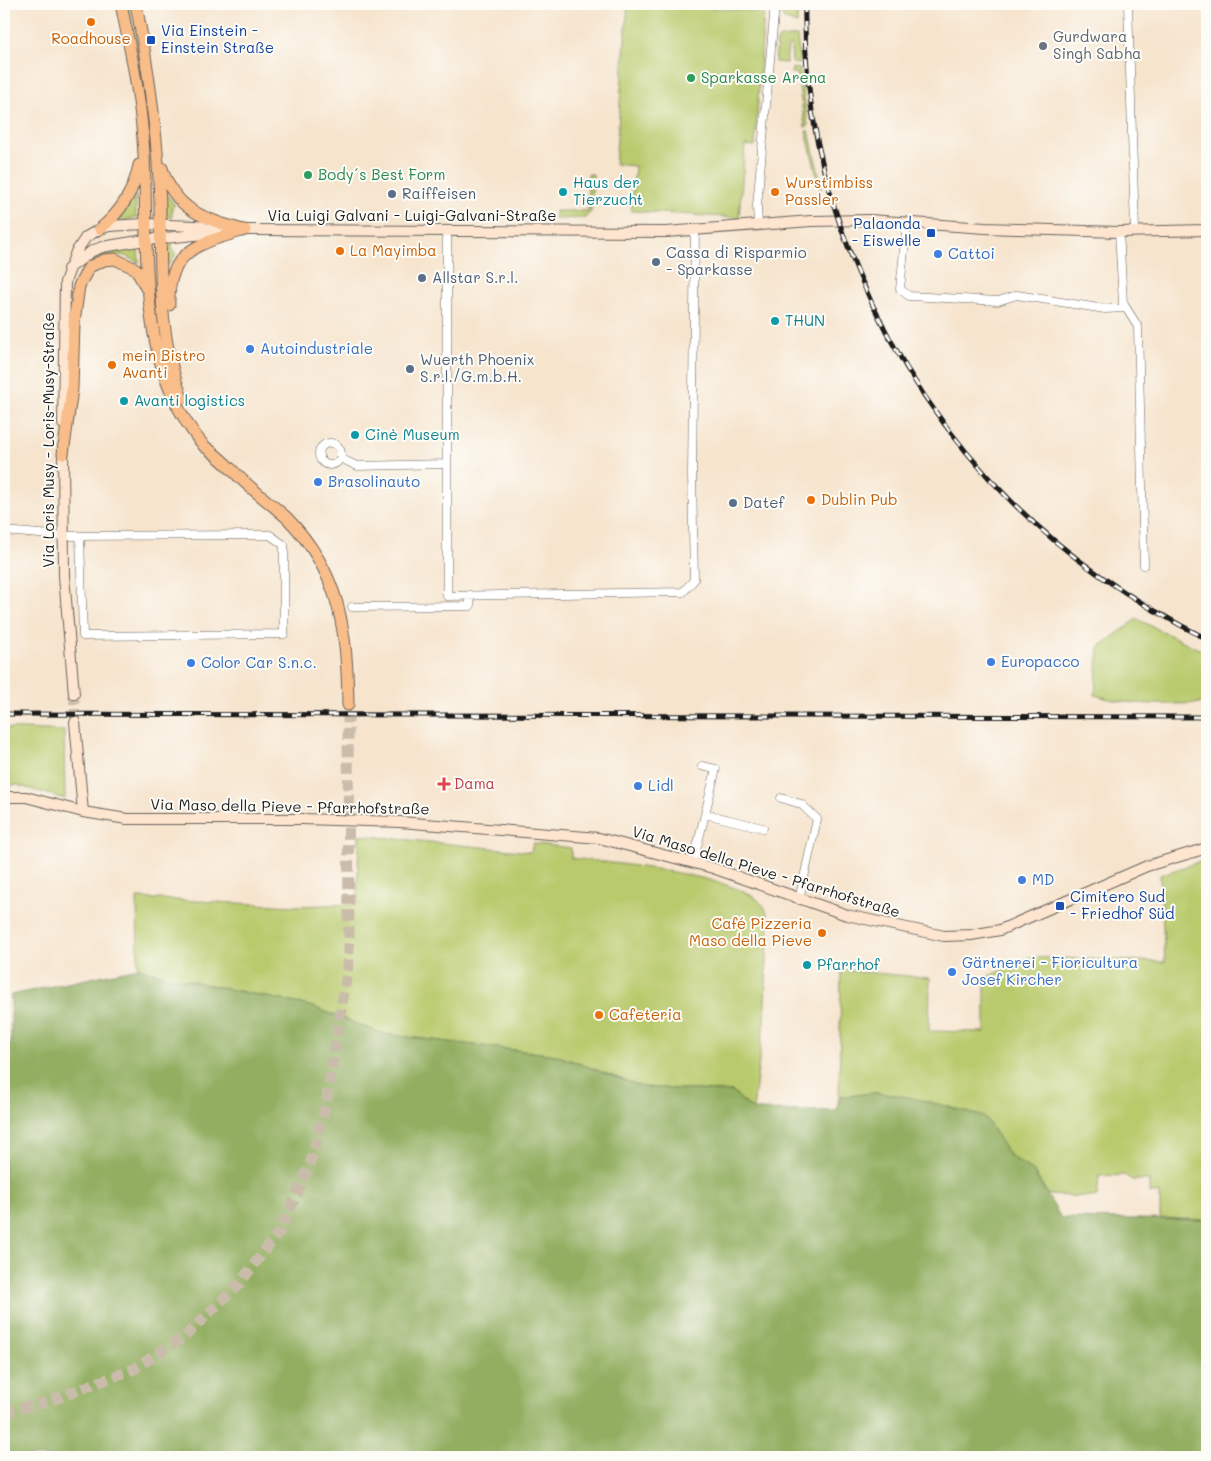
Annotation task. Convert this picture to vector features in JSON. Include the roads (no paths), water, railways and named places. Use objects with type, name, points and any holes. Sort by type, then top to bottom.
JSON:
[{"type":"main road","points":[[121,4],[144,141],[144,224],[153,331]]},
{"type":"main road","points":[[136,4],[147,64],[157,152],[165,340],[174,378],[184,403],[193,423],[213,452]]},
{"type":"main road","points":[[100,229],[114,216],[130,195],[137,177],[144,141]]},
{"type":"main road","points":[[157,152],[164,174],[178,199],[198,216],[245,230]]},
{"type":"main road","points":[[184,403],[170,324],[169,299],[171,276],[180,261],[193,248],[245,230]]},
{"type":"main road","points":[[63,454],[72,389],[77,296],[83,277],[89,267],[104,260],[115,259],[136,270],[144,281],[148,294],[155,347],[167,382],[189,429],[204,446],[287,518],[320,561],[335,592],[343,625],[348,659],[348,705]]},
{"type":"street","points":[[758,225],[757,206],[774,4]]},
{"type":"street","points":[[1128,4],[1135,232]]},
{"type":"street","name":"Via Luigi Galvani - Luigi-Galvani-Straße","points":[[161,231],[642,232],[861,220],[985,228],[1119,232],[1207,230]]},
{"type":"street","points":[[906,222],[900,289],[909,296],[998,301],[1017,295],[1104,309],[1126,308]]},
{"type":"street","points":[[68,270],[86,238],[100,229],[144,224],[161,231]]},
{"type":"street","points":[[447,231],[447,596],[683,592],[694,580],[692,463],[695,229]]},
{"type":"street","points":[[68,270],[92,251],[102,247],[145,240],[161,231]]},
{"type":"street","points":[[1119,232],[1123,303],[1138,327],[1144,566]]},
{"type":"street","name":"Via Loris Musy - Loris-Musy-Straße","points":[[68,270],[64,298],[64,536],[66,617],[74,694]]},
{"type":"street","points":[[340,458],[356,466],[446,464]]},
{"type":"street","points":[[4,531],[64,536],[270,535],[284,545],[284,634],[83,636],[80,536]]},
{"type":"street","points":[[352,607],[470,606],[470,595]]},
{"type":"street","points":[[76,722],[83,812]]},
{"type":"street","points":[[693,863],[716,769],[702,766]]},
{"type":"street","name":"Via Maso della Pieve - Pfarrhofstraße","points":[[4,796],[26,797],[83,812],[127,819],[309,819],[496,828],[599,838],[693,863],[847,915],[922,933],[944,936],[992,932],[1147,866],[1207,848]]},
{"type":"street","points":[[781,798],[801,804],[817,820],[799,900]]},
{"type":"street","points":[[705,814],[763,828]]},
{"type":"tunnel","points":[[74,694],[75,722]]},
{"type":"tunnel","points":[[4,1412],[47,1402],[134,1369],[185,1336],[239,1284],[280,1231],[310,1164],[326,1104],[349,960],[348,705]]},
{"type":"railway","points":[[805,4],[807,73],[818,141],[835,208],[859,274],[889,336],[925,396],[966,451],[1012,502],[1056,542],[1129,595],[1207,639]]},
{"type":"railway","points":[[4,714],[1207,717]]},
{"type":"place","name":"Roadhouse","points":[[91,22]]},
{"type":"place","name":"Via Einstein - Einstein Straße","points":[[151,40]]},
{"type":"place","name":"Gurdwara Singh Sabha","points":[[1043,46]]},
{"type":"place","name":"Sparkasse Arena","points":[[691,78]]},
{"type":"place","name":"Body´s Best Form","points":[[308,175]]},
{"type":"place","name":"Haus der Tierzucht","points":[[563,192]]},
{"type":"place","name":"Wurstimbiss Passler","points":[[775,192]]},
{"type":"place","name":"Raiffeisen","points":[[392,194]]},
{"type":"place","name":"Palaonda - Eiswelle","points":[[931,233]]},
{"type":"place","name":"La Mayimba","points":[[340,251]]},
{"type":"place","name":"Cattoi","points":[[938,254]]},
{"type":"place","name":"Cassa di Risparmio - Sparkasse","points":[[656,262]]},
{"type":"place","name":"Allstar S.r.l.","points":[[422,278]]},
{"type":"place","name":"THUN","points":[[775,321]]},
{"type":"place","name":"Autoindustriale","points":[[250,349]]},
{"type":"place","name":"mein Bistro Avanti","points":[[112,365]]},
{"type":"place","name":"Wuerth Phoenix S.r.l./G.m.b.H.","points":[[410,369]]},
{"type":"place","name":"Avanti logistics","points":[[124,401]]},
{"type":"place","name":"Cinè Museum","points":[[355,435]]},
{"type":"place","name":"Brasolinauto","points":[[318,482]]},
{"type":"place","name":"Dublin Pub","points":[[811,500]]},
{"type":"place","name":"Datef","points":[[733,503]]},
{"type":"place","name":"Europacco","points":[[991,662]]},
{"type":"place","name":"Color Car S.n.c.","points":[[191,663]]},
{"type":"place","name":"Dama","points":[[444,784]]},
{"type":"place","name":"Lidl","points":[[638,786]]},
{"type":"place","name":"MD","points":[[1022,880]]},
{"type":"place","name":"Cimitero Sud - Friedhof Süd","points":[[1060,906]]},
{"type":"place","name":"Café Pizzeria Maso della Pieve","points":[[822,933]]},
{"type":"place","name":"Pfarrhof","points":[[807,965]]},
{"type":"place","name":"Gärtnerei - Fioricultura Josef Kircher","points":[[952,972]]},
{"type":"place","name":"Cafeteria","points":[[599,1015]]}]
